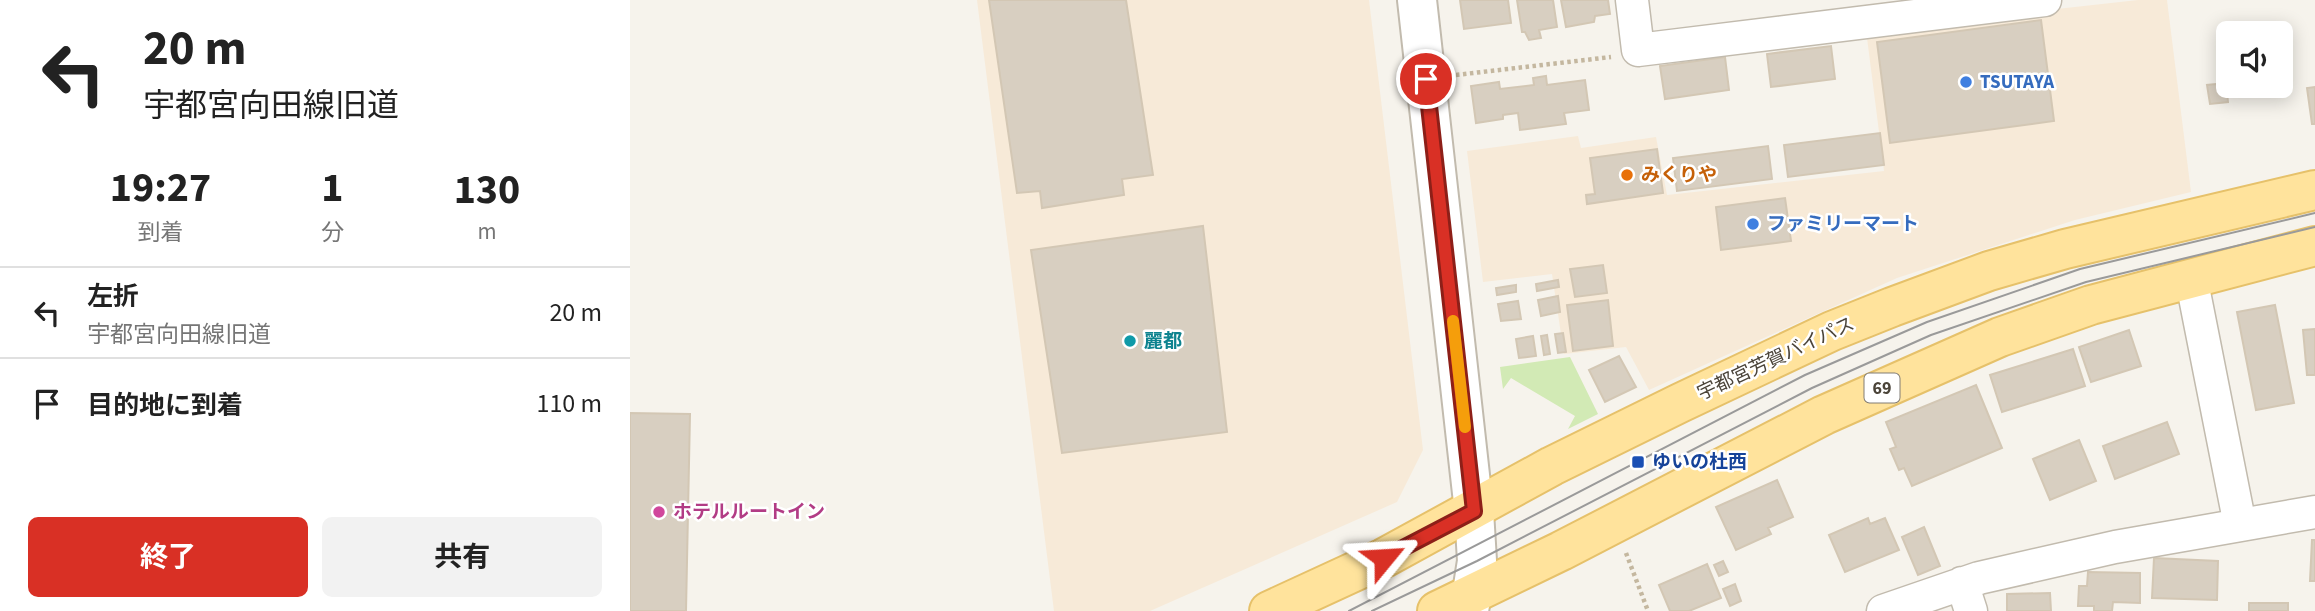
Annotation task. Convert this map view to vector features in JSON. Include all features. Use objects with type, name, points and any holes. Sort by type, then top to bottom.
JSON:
[{"type":"main road","name":"宇都宮芳賀バイパス","points":[[1269,611],[1373,564],[1552,466],[1832,331],[1989,271],[2065,248],[2315,190]]},
{"type":"main road","name":"69","points":[[1437,611],[1472,601],[1561,551],[1824,415],[2000,337],[2078,309],[2315,246]]},
{"type":"street","points":[[1417,0],[1474,511],[1478,561],[1472,601]]},
{"type":"street","points":[[1632,0],[1638,50],[2045,0]]},
{"type":"street","points":[[2191,277],[2240,525]]},
{"type":"street","points":[[1883,611],[1966,597],[2115,547],[2315,512]]},
{"type":"path","points":[[1426,79],[1631,55],[1638,50]]},
{"type":"path","points":[[1622,543],[1648,611]]},
{"type":"shaded area","points":[[977,0],[1369,0],[1423,450],[1397,502],[1150,611],[1054,611]]},
{"type":"shaded area","points":[[2138,0],[2167,0],[2191,192],[2075,220],[1897,278],[1649,390],[1626,347],[1564,354],[1552,274],[1483,282],[1467,151],[1578,136],[1581,148],[1656,137],[1667,195],[1884,171],[1866,30]]},
{"type":"green space","points":[[1570,357],[1598,414],[1568,429],[1575,416],[1511,378],[1503,389],[1500,367]]},
{"type":"building","points":[[989,0],[1126,0],[1153,175],[1122,179],[1124,195],[1042,208],[1040,191],[1017,193]]},
{"type":"building","points":[[1460,0],[1508,0],[1511,23],[1464,29]]},
{"type":"building","points":[[1517,0],[1553,0],[1557,27],[1539,30],[1541,38],[1529,40],[1525,32],[1522,32]]},
{"type":"building","points":[[1561,0],[1608,0],[1610,14],[1595,16],[1594,22],[1566,27]]},
{"type":"building","name":"TSUTAYA","points":[[2041,20],[2054,121],[1890,143],[1877,42]]},
{"type":"building","points":[[1831,46],[1835,79],[1771,87],[1767,54]]},
{"type":"building","points":[[1725,57],[1729,90],[1665,99],[1660,66]]},
{"type":"building","points":[[1546,76],[1547,85],[1585,80],[1589,110],[1564,113],[1566,124],[1520,130],[1518,113],[1503,115],[1503,119],[1476,123],[1471,86],[1499,82],[1500,89],[1534,85],[1533,78]]},
{"type":"building","points":[[2216,84],[2216,98],[2228,98],[2228,102],[2210,104],[2207,85]]},
{"type":"building","points":[[2315,87],[2315,124],[2312,124],[2307,88]]},
{"type":"building","points":[[1880,133],[1884,165],[1788,177],[1784,145]]},
{"type":"building","points":[[1768,146],[1772,179],[1677,191],[1673,158]]},
{"type":"building","name":"みくりや","points":[[1657,149],[1663,193],[1587,204],[1586,195],[1595,194],[1590,158]]},
{"type":"building","name":"ファミリーマート","points":[[1785,198],[1791,241],[1721,250],[1716,207]]},
{"type":"building","name":"麗都","points":[[1203,226],[1227,432],[1062,453],[1031,250]]},
{"type":"building","points":[[1603,265],[1607,293],[1575,297],[1570,269]]},
{"type":"building","points":[[1558,280],[1559,287],[1537,291],[1536,284]]},
{"type":"building","points":[[1516,285],[1516,292],[1497,295],[1496,288]]},
{"type":"building","points":[[1558,296],[1560,312],[1541,316],[1538,300]]},
{"type":"building","points":[[1608,300],[1613,346],[1573,351],[1567,305]]},
{"type":"building","points":[[1518,301],[1521,319],[1501,321],[1498,304]]},
{"type":"building","points":[[2275,305],[2294,403],[2256,410],[2237,312]]},
{"type":"building","points":[[2315,329],[2315,375],[2307,375],[2303,330]]},
{"type":"building","points":[[2129,330],[2141,366],[2091,382],[2079,347]]},
{"type":"building","points":[[1563,333],[1566,352],[1558,353],[1555,334]]},
{"type":"building","points":[[1547,335],[1550,354],[1544,355],[1541,336]]},
{"type":"building","points":[[1533,336],[1536,356],[1519,358],[1516,339]]},
{"type":"building","points":[[2073,349],[2085,386],[2002,412],[1990,375]]},
{"type":"building","points":[[1619,356],[1636,387],[1605,402],[1589,370]]},
{"type":"building","points":[[1976,385],[2002,448],[1912,486],[1904,468],[1899,470],[1890,449],[1896,447],[1886,422]]},
{"type":"building","name":"ホテルルートイン","points":[[630,413],[690,414],[686,611],[630,611]]},
{"type":"building","points":[[2167,422],[2179,454],[2115,479],[2103,446]]},
{"type":"building","points":[[2079,440],[2096,481],[2050,500],[2033,459]]},
{"type":"building","points":[[1777,480],[1793,517],[1768,528],[1771,534],[1736,550],[1716,507]]},
{"type":"building","points":[[1868,518],[1870,524],[1885,518],[1899,550],[1845,572],[1829,535]]},
{"type":"building","points":[[1924,527],[1940,566],[1918,575],[1902,537]]},
{"type":"building","points":[[2312,540],[2315,540],[2315,581],[2310,581]]},
{"type":"building","points":[[2154,558],[2218,561],[2217,600],[2152,598]]},
{"type":"building","points":[[1723,561],[1728,572],[1719,576],[1714,565]]},
{"type":"building","points":[[1707,564],[1721,598],[1689,611],[1670,611],[1659,585]]},
{"type":"building","points":[[2088,572],[2140,573],[2140,603],[2113,602],[2112,611],[2094,611],[2094,606],[2078,606],[2079,586],[2087,586]]},
{"type":"building","points":[[1735,584],[1741,601],[1730,606],[1723,589]]},
{"type":"building","points":[[2050,593],[2051,611],[2007,611],[2007,594]]},
{"type":"building","points":[[2249,603],[2288,603],[2288,611],[2249,611]]},
{"type":"tram line","points":[[1349,611],[1805,375],[1927,322],[2080,269],[2315,213]]},
{"type":"tram line","points":[[1372,611],[1477,561],[1812,388],[1931,335],[2086,282],[2315,227]]},
{"type":"slow traffic","points":[[1453,321],[1465,427]]},
{"type":"place","name":"TSUTAYA","points":[[1966,82]]},
{"type":"place","name":"みくりや","points":[[1627,175]]},
{"type":"place","name":"ファミリーマート","points":[[1753,224]]},
{"type":"place","name":"麗都","points":[[1130,341]]},
{"type":"place","name":"ゆいの杜西","points":[[1638,462]]},
{"type":"place","name":"ホテルルートイン","points":[[659,512]]},
{"type":"route","points":[[1384,558],[1474,511],[1426,79]]}]
